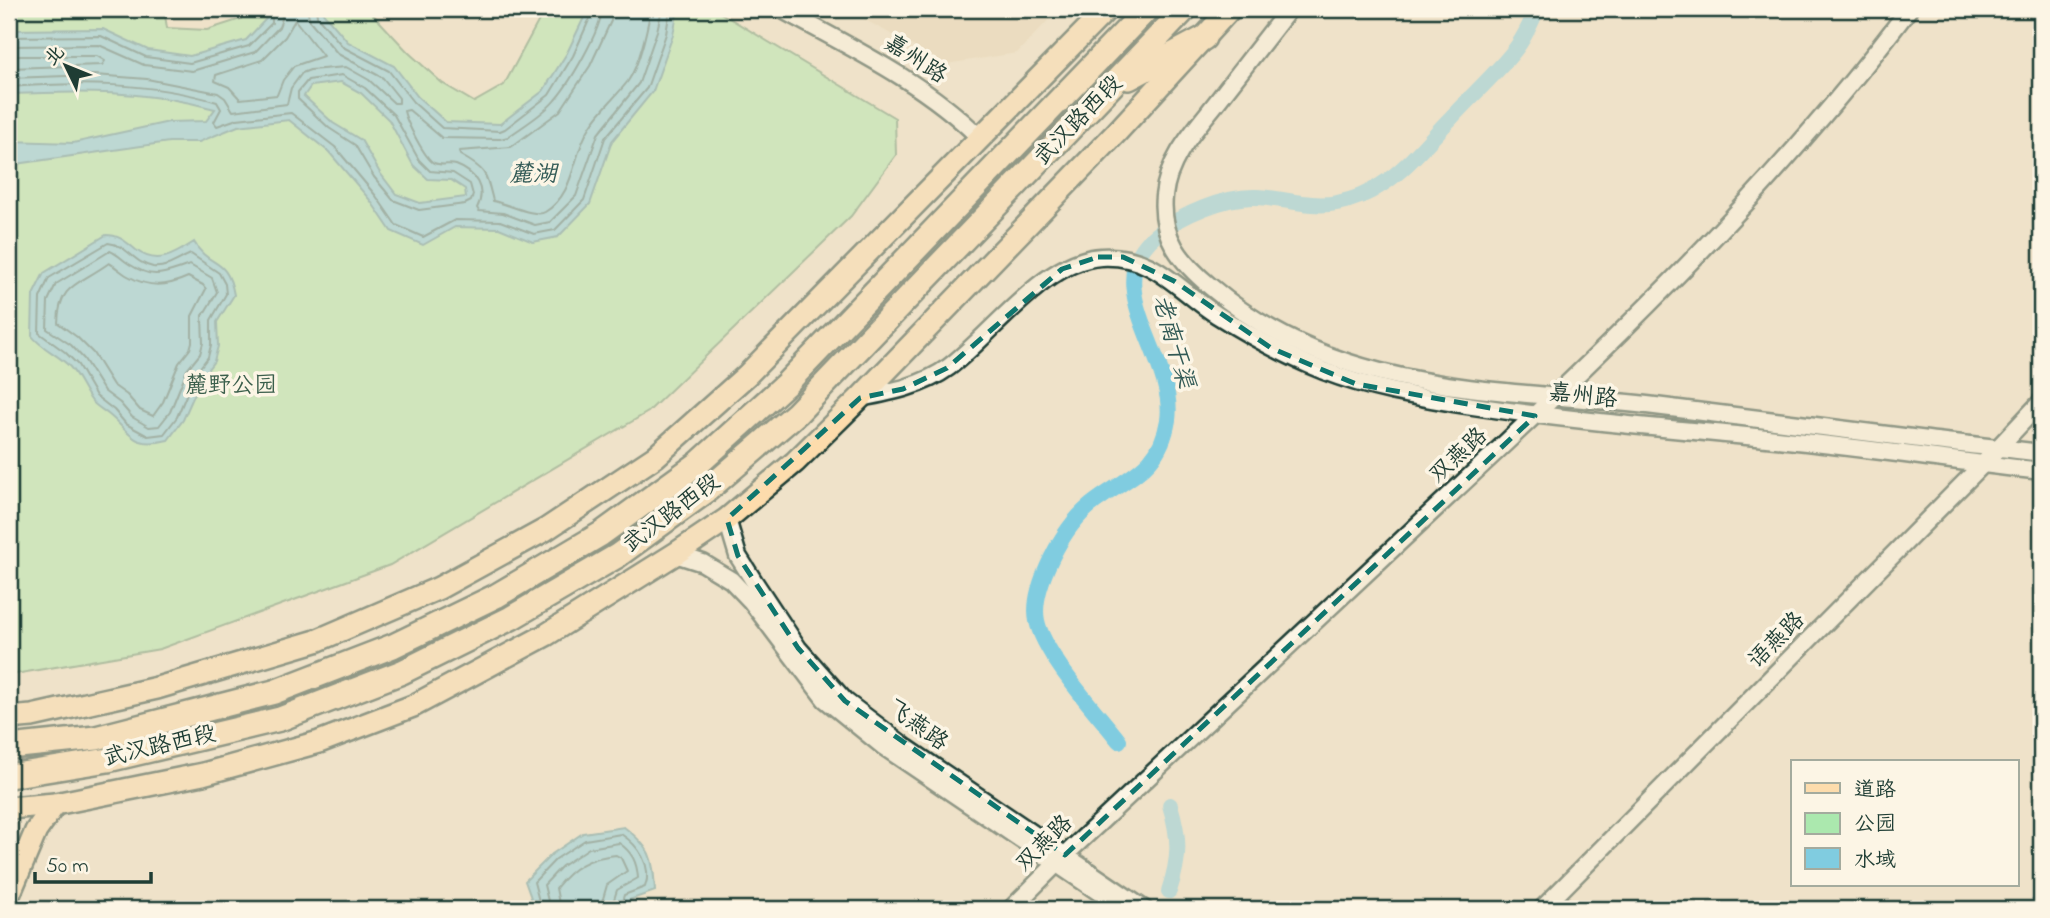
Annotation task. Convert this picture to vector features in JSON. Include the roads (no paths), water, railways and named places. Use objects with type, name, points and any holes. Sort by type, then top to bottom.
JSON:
[{"type":"highway","name":"武汉路西段","points":[[9,747],[96,738],[274,692],[405,640],[496,596],[601,534],[699,463],[786,384],[1147,9]]},
{"type":"highway","name":"武汉路西段","points":[[9,776],[108,760],[280,719],[402,672],[511,618],[617,555],[705,492],[797,413],[1185,9]]},
{"type":"highway","points":[[1110,88],[1204,38]]},
{"type":"main road","points":[[9,718],[32,716],[158,688],[316,641],[439,588],[545,530],[655,457],[747,375],[1107,9]]},
{"type":"main road","points":[[9,808],[55,804],[216,771],[319,742],[413,706],[546,635],[675,554],[727,519],[795,462],[1116,133],[1230,9]]},
{"type":"main road","points":[[9,895],[36,831],[55,804]]},
{"type":"street","name":"嘉州路","points":[[781,9],[920,89],[958,116],[980,138]]},
{"type":"street","points":[[1289,9],[1189,137],[1168,178],[1164,197],[1164,212],[1171,241],[1188,268],[1225,299],[1276,331],[1341,362],[1395,377],[1450,387],[1647,405],[2041,453]]},
{"type":"street","name":"双燕路","points":[[1011,909],[1061,859],[1555,398],[1689,264],[1768,180],[1864,68],[1909,9]]},
{"type":"street","name":"嘉州路","points":[[860,398],[903,389],[927,380],[947,368],[977,344],[1042,283],[1062,269],[1082,260],[1123,257],[1153,268],[1174,281],[1213,313],[1271,348],[1356,384],[1411,396],[1535,416],[1762,437],[2041,471]]},
{"type":"street","name":"语燕路","points":[[1542,909],[1983,464],[2041,402]]},
{"type":"street","name":"飞燕路","points":[[727,519],[738,556],[755,583],[799,648],[845,701],[1061,859],[1124,909]]},
{"type":"street","name":"飞燕路","points":[[675,554],[703,563],[731,580],[751,601],[825,699],[883,746],[1144,909]]},
{"type":"water","name":"麓湖","points":[[265,9],[320,9],[348,42],[394,66],[418,97],[446,122],[500,124],[543,91],[567,53],[588,9],[678,9],[673,35],[653,91],[612,141],[590,204],[558,237],[533,242],[499,228],[455,227],[423,245],[391,231],[370,200],[329,152],[289,120],[238,126],[199,142],[169,142],[9,165],[9,141],[73,143],[169,122],[206,121],[215,109],[138,95],[87,92],[9,94],[9,30],[103,29],[148,50],[190,56],[246,40],[266,19]],"holes":[[[341,82],[361,93],[389,120],[413,165],[428,179],[451,180],[465,189],[466,197],[420,203],[396,194],[361,140],[333,123],[304,96],[311,86]]]},
{"type":"water","points":[[106,235],[119,238],[144,255],[158,258],[194,242],[222,268],[231,282],[234,295],[217,322],[218,346],[214,361],[202,377],[183,420],[168,440],[146,442],[133,438],[93,402],[70,367],[32,336],[33,295],[44,273]]},
{"type":"water","points":[[624,827],[640,841],[649,854],[655,891],[629,900],[626,909],[535,909],[525,881],[552,854],[583,833]]},
{"type":"waterway","name":"老南干渠","points":[[1119,741],[1050,651],[1037,621],[1036,606],[1048,566],[1070,527],[1088,507],[1142,469],[1151,460],[1164,436],[1168,420],[1168,397],[1135,299],[1133,276],[1140,254],[1157,234],[1167,227],[1217,203],[1256,197],[1327,204],[1354,198],[1376,188],[1409,162],[1499,68],[1521,42],[1537,9]]},
{"type":"waterway","name":"老南干渠","points":[[1169,891],[1177,848],[1176,828],[1170,805]]},
{"type":"park label","name":"麓野公园","points":[[231,386]]}]
